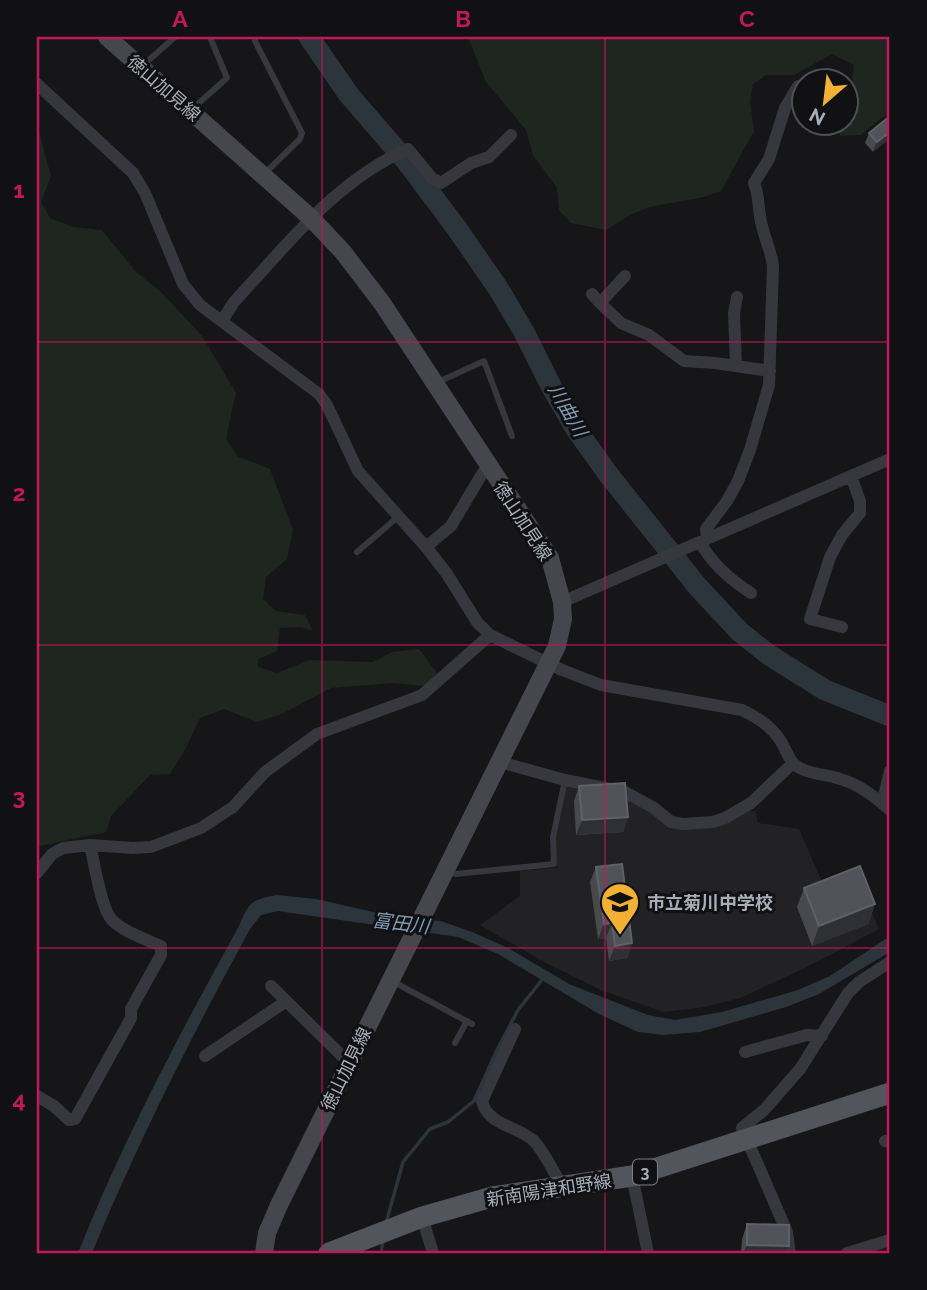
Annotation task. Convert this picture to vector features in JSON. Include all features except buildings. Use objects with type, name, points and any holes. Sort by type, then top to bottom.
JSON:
[{"type":"main road","name":"新南陽津和野線","points":[[329,1253],[422,1217],[492,1197],[632,1176],[890,1093]]},
{"type":"street","name":"徳山加見線","points":[[107,37],[311,218],[343,252],[382,303],[550,558],[562,602],[563,619],[557,646],[279,1205],[267,1233],[264,1253]]},
{"type":"street","points":[[37,84],[133,173],[145,193],[183,284],[200,305],[319,394],[327,405],[358,471],[426,547],[447,574],[477,622],[490,635],[548,664],[601,685],[742,710],[770,727],[793,763],[805,770],[842,779],[859,787],[890,810]]},
{"type":"street","points":[[751,593],[736,584],[713,562],[703,540],[706,529],[727,501],[750,450],[769,385],[773,266],[754,183],[769,159],[790,100]]},
{"type":"street","points":[[222,321],[234,302],[311,218],[350,182],[390,156],[408,149],[432,178],[441,183],[471,163],[489,157],[511,135]]},
{"type":"street","points":[[625,276],[596,298],[621,323],[649,335],[684,361],[770,371]]},
{"type":"street","points":[[736,366],[734,313],[737,297]]},
{"type":"street","points":[[562,602],[890,459]]},
{"type":"street","points":[[426,547],[451,526],[488,467]]},
{"type":"street","points":[[842,627],[810,619],[830,557],[842,535],[860,513],[860,501],[851,476]]},
{"type":"street","points":[[37,873],[52,854],[63,848],[90,845],[133,848],[151,846],[201,828],[233,807],[265,772],[317,734],[422,695],[490,635]]},
{"type":"street","points":[[500,762],[565,780],[625,792],[654,808],[671,822],[683,824],[713,822],[725,818],[751,803],[793,763]]},
{"type":"street","points":[[879,801],[884,796],[890,771]]},
{"type":"street","points":[[37,1096],[54,1106],[69,1120],[75,1119],[131,1018],[131,1009],[161,955],[161,946],[111,919],[99,885],[90,845]]},
{"type":"street","points":[[790,1253],[787,1232],[741,1128],[764,1110],[800,1069],[853,987],[890,962]]},
{"type":"street","points":[[271,986],[350,1062]]},
{"type":"street","points":[[205,1056],[285,1002]]},
{"type":"street","points":[[515,1029],[482,1101],[492,1117],[533,1141],[558,1179],[559,1186]]},
{"type":"street","points":[[745,1052],[807,1035],[822,1036]]},
{"type":"street","points":[[632,1176],[648,1253]]},
{"type":"street","points":[[422,1217],[433,1253]]},
{"type":"street","points":[[847,1253],[890,1241]]},
{"type":"lane","points":[[141,68],[175,37]]},
{"type":"lane","points":[[190,110],[227,78],[211,37]]},
{"type":"lane","points":[[255,41],[302,133],[300,139],[262,175]]},
{"type":"lane","points":[[434,383],[484,361],[512,436]]},
{"type":"lane","points":[[356,552],[399,516]]},
{"type":"lane","points":[[447,869],[456,874],[554,864],[553,837],[565,780]]},
{"type":"lane","points":[[391,980],[470,1022],[455,1043]]},
{"type":"shaded area","points":[[468,37],[890,37],[890,115],[883,117],[861,135],[860,66],[854,66],[832,54],[810,66],[790,66],[790,75],[766,75],[753,84],[750,102],[754,131],[721,191],[704,197],[649,207],[606,230],[571,223],[559,210],[557,188],[533,155],[526,130],[486,82]]},
{"type":"shaded area","points":[[37,125],[51,176],[41,202],[50,218],[73,227],[102,230],[136,272],[160,291],[202,336],[236,393],[226,438],[237,456],[270,469],[293,530],[287,559],[266,577],[263,599],[276,611],[305,615],[313,631],[301,627],[280,628],[277,651],[258,659],[258,667],[277,673],[310,660],[373,662],[392,652],[419,649],[437,673],[424,686],[394,683],[331,688],[282,714],[257,722],[224,709],[200,718],[170,774],[150,775],[111,816],[106,832],[40,846],[37,845]]},
{"type":"shaded area","points":[[567,785],[624,795],[675,829],[714,827],[747,811],[755,811],[758,823],[799,829],[822,882],[852,868],[879,929],[740,998],[705,1007],[663,1012],[601,990],[546,963],[480,925],[520,896],[520,871],[557,868],[555,837]]},
{"type":"water","name":"富田川","points":[[277,895],[316,899],[400,918],[441,921],[508,948],[569,984],[648,1015],[675,1020],[722,1012],[798,990],[830,976],[890,936],[890,952],[819,994],[786,1007],[700,1032],[663,1035],[638,1032],[599,1014],[498,954],[458,937],[278,911],[261,915],[250,929],[166,1089],[92,1253],[78,1253],[133,1128],[246,912],[252,903]]},
{"type":"waterway","name":"川曲川","points":[[309,37],[349,95],[407,162],[455,226],[498,288],[576,429],[608,474],[698,587],[740,632],[769,655],[825,690],[890,716]]},
{"type":"waterway","points":[[386,1223],[403,1162],[430,1129],[448,1122],[474,1101],[518,1010],[545,976]]},
{"type":"waterway","points":[[381,1253],[383,1241]]},
{"type":"place","name":"市立菊川中学校","points":[[620,936]]}]
